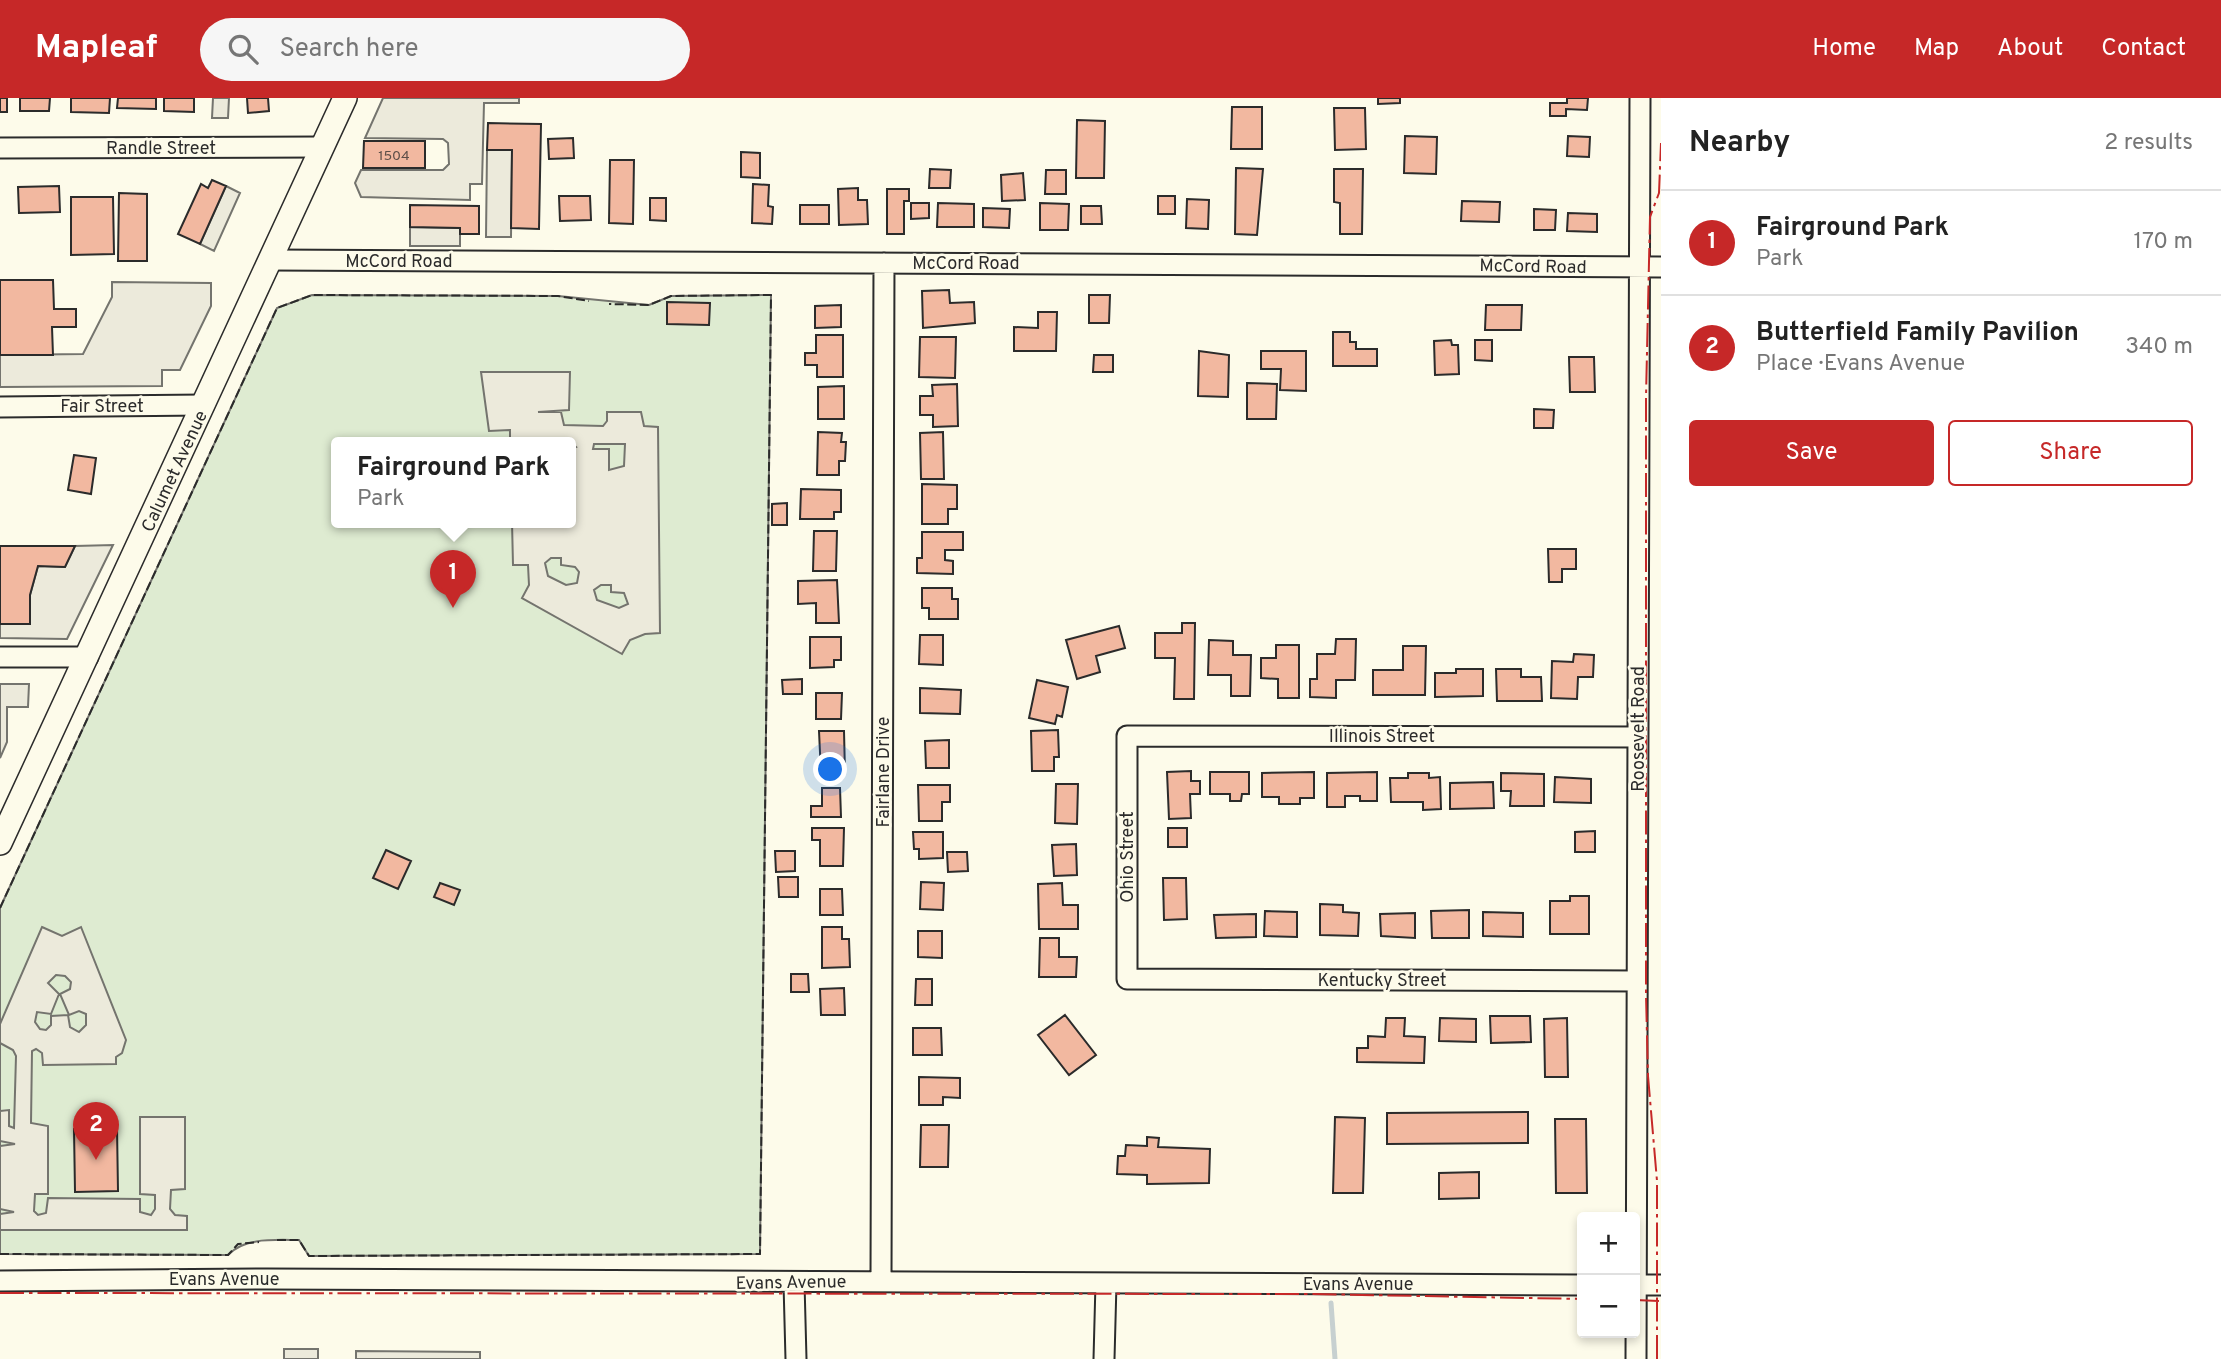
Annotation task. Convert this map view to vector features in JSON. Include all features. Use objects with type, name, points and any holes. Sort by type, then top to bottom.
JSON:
[{"type":"main road","name":"Calumet Avenue","points":[[0,843],[345,98]]},
{"type":"street","name":"Roosevelt Road","points":[[1635,1275],[1640,98]]},
{"type":"street","name":"Randle Street","points":[[0,148],[321,147]]},
{"type":"street","name":"McCord Road","points":[[271,260],[1661,267]]},
{"type":"street","name":"Fairlane Drive","points":[[881,1281],[884,263]]},
{"type":"street","name":"Fair Street","points":[[0,407],[204,405]]},
{"type":"street","points":[[0,657],[88,657]]},
{"type":"street","name":"Illinois Street","points":[[1127,736],[1638,737]]},
{"type":"street","name":"Ohio Street","points":[[1127,736],[1127,979]]},
{"type":"street","name":"Kentucky Street","points":[[1127,979],[1637,981]]},
{"type":"street","name":"Evans Avenue","points":[[0,1281],[267,1279],[1577,1285]]},
{"type":"street","points":[[794,1283],[796,1359]]},
{"type":"street","points":[[1104,1359],[1106,1283]]},
{"type":"street","points":[[1640,1285],[1661,1285]]},
{"type":"street","name":"Roosevelt Road","points":[[1636,1338],[1636,1359]]},
{"type":"green space","points":[[312,295],[558,296],[649,305],[671,296],[771,295],[760,1254],[309,1256],[299,1240],[280,1240],[252,1242],[228,1255],[0,1254],[0,908],[277,308]]},
{"type":"shaded area","points":[[213,98],[229,98],[228,118],[212,118]]},
{"type":"shaded area","points":[[383,98],[519,98],[519,103],[484,103],[482,184],[470,184],[470,200],[361,197],[355,183],[361,170],[443,170],[449,164],[448,143],[443,139],[365,138]]},
{"type":"shaded area","points":[[487,150],[512,150],[511,237],[486,237]]},
{"type":"shaded area","points":[[226,186],[240,193],[214,251],[200,244]]},
{"type":"shaded area","points":[[410,227],[460,228],[460,246],[410,246]]},
{"type":"shaded area","points":[[112,282],[211,283],[211,306],[180,370],[162,370],[162,386],[0,387],[0,355],[83,354],[112,297]]},
{"type":"shaded area","points":[[481,372],[570,372],[569,410],[538,412],[561,412],[564,425],[603,426],[607,421],[607,412],[641,412],[644,426],[658,427],[660,633],[645,634],[630,640],[622,654],[522,598],[529,585],[528,565],[513,565],[512,528],[576,528],[576,437],[510,437],[510,430],[489,431]],"holes":[[[594,444],[625,444],[624,466],[609,470],[609,449],[593,449]],[[551,558],[561,558],[561,565],[575,567],[579,572],[577,583],[566,585],[548,576],[545,563]],[[601,585],[611,585],[611,592],[624,593],[628,604],[619,608],[597,600],[594,590]]]},
{"type":"shaded area","points":[[113,545],[67,639],[0,638],[0,624],[30,595],[38,566],[65,567],[75,546]]},
{"type":"shaded area","points":[[0,684],[29,684],[28,707],[7,707],[7,742],[0,758]]},
{"type":"shaded area","points":[[42,927],[62,936],[81,927],[126,1040],[122,1053],[116,1057],[116,1064],[43,1065],[42,1053],[36,1049],[32,1051],[31,1123],[48,1126],[48,1194],[35,1194],[34,1211],[38,1215],[46,1213],[48,1198],[140,1199],[140,1212],[151,1215],[155,1209],[155,1195],[140,1194],[140,1117],[185,1117],[185,1189],[171,1190],[170,1209],[175,1215],[187,1216],[187,1230],[0,1230],[0,1214],[14,1212],[0,1209],[0,1146],[15,1144],[0,1141],[0,1111],[9,1110],[9,1126],[14,1128],[16,1056],[13,1050],[0,1043],[0,1024]],"holes":[[[56,975],[65,976],[71,982],[70,989],[60,994],[69,1015],[79,1011],[86,1014],[86,1025],[79,1032],[70,1027],[68,1015],[51,1016],[51,1025],[46,1030],[40,1029],[35,1022],[37,1012],[51,1014],[59,994],[48,983]]]},
{"type":"shaded area","points":[[284,1349],[318,1349],[318,1359],[284,1359]]},
{"type":"shaded area","points":[[356,1351],[480,1352],[480,1359],[356,1359]]},
{"type":"building","points":[[0,98],[7,98],[7,112],[0,112]]},
{"type":"building","points":[[20,98],[50,98],[49,111],[20,111]]},
{"type":"building","points":[[71,98],[110,98],[109,113],[71,112]]},
{"type":"building","points":[[118,98],[156,98],[156,109],[117,108]]},
{"type":"building","points":[[164,98],[194,98],[194,112],[164,111]]},
{"type":"building","points":[[247,98],[268,98],[269,111],[248,113]]},
{"type":"building","points":[[1378,98],[1400,98],[1400,103],[1378,104]]},
{"type":"building","points":[[1567,98],[1588,98],[1587,110],[1566,109],[1566,116],[1550,116],[1550,103],[1567,103]]},
{"type":"building","points":[[1232,107],[1262,107],[1262,149],[1231,149]]},
{"type":"building","points":[[1334,108],[1365,108],[1366,149],[1335,150]]},
{"type":"building","points":[[1077,120],[1105,121],[1104,178],[1076,178]]},
{"type":"building","points":[[488,123],[541,124],[539,229],[511,228],[512,150],[487,150]]},
{"type":"building","points":[[1405,136],[1437,137],[1436,174],[1404,173]]},
{"type":"building","points":[[1568,136],[1590,137],[1589,157],[1567,156]]},
{"type":"building","points":[[573,138],[574,158],[549,159],[548,139]]},
{"type":"building","points":[[364,141],[425,141],[425,168],[363,168]]},
{"type":"building","points":[[741,152],[760,153],[760,178],[741,177]]},
{"type":"building","points":[[610,160],[634,160],[633,224],[609,223]]},
{"type":"building","points":[[1236,168],[1263,169],[1257,235],[1235,234]]},
{"type":"building","points":[[930,169],[951,170],[950,188],[929,188]]},
{"type":"building","points":[[1334,169],[1363,169],[1362,234],[1340,234],[1340,203],[1334,202]]},
{"type":"building","points":[[1046,170],[1066,170],[1066,194],[1045,194]]},
{"type":"building","points":[[1023,173],[1025,200],[1002,201],[1001,175]]},
{"type":"building","points":[[212,180],[226,186],[200,244],[178,234],[201,184],[208,188]]},
{"type":"building","points":[[753,184],[769,185],[768,206],[773,207],[772,224],[752,223]]},
{"type":"building","points":[[59,186],[60,212],[19,213],[18,187]]},
{"type":"building","points":[[858,188],[858,200],[867,200],[868,224],[839,225],[838,189]]},
{"type":"building","points":[[887,189],[909,189],[909,201],[904,201],[904,234],[887,234]]},
{"type":"building","points":[[119,193],[147,194],[147,261],[118,261]]},
{"type":"building","points":[[559,196],[590,196],[591,220],[560,221]]},
{"type":"building","points":[[1158,196],[1175,196],[1175,214],[1158,214]]},
{"type":"building","points":[[71,197],[113,197],[114,254],[71,255]]},
{"type":"building","points":[[650,198],[666,198],[666,221],[650,220]]},
{"type":"building","points":[[1187,199],[1209,200],[1208,229],[1186,228]]},
{"type":"building","points":[[1462,201],[1500,202],[1499,222],[1461,221]]},
{"type":"building","points":[[911,203],[929,203],[929,218],[911,219]]},
{"type":"building","points":[[938,203],[974,204],[974,227],[937,227]]},
{"type":"building","points":[[1040,203],[1069,204],[1068,230],[1040,230]]},
{"type":"building","points":[[410,205],[479,206],[479,234],[460,234],[460,228],[410,227]]},
{"type":"building","points":[[800,205],[829,205],[829,224],[800,224]]},
{"type":"building","points":[[1081,206],[1101,206],[1102,224],[1081,224]]},
{"type":"building","points":[[983,208],[1010,209],[1009,228],[983,227]]},
{"type":"building","points":[[1534,209],[1556,210],[1555,230],[1534,230]]},
{"type":"building","points":[[1568,213],[1597,214],[1597,232],[1567,231]]},
{"type":"building","points":[[0,280],[53,280],[54,309],[76,309],[76,327],[52,327],[53,355],[0,355]]},
{"type":"building","points":[[949,290],[950,303],[974,302],[975,323],[923,328],[922,291]]},
{"type":"building","points":[[1089,295],[1110,295],[1109,323],[1089,323]]},
{"type":"building","points":[[667,302],[710,303],[709,325],[667,324]]},
{"type":"building","points":[[841,305],[841,327],[815,328],[815,306]]},
{"type":"building","points":[[1486,305],[1522,305],[1521,330],[1485,330]]},
{"type":"building","points":[[1038,312],[1057,312],[1056,351],[1014,351],[1014,327],[1038,328]]},
{"type":"building","points":[[1333,332],[1350,332],[1350,342],[1356,342],[1356,349],[1377,349],[1377,366],[1333,366]]},
{"type":"building","points":[[816,335],[843,335],[843,377],[817,377],[817,365],[805,365],[805,353],[816,353]]},
{"type":"building","points":[[920,337],[956,337],[955,378],[919,377]]},
{"type":"building","points":[[1451,340],[1452,345],[1458,345],[1459,374],[1435,375],[1434,341]]},
{"type":"building","points":[[1475,340],[1492,340],[1492,361],[1475,360]]},
{"type":"building","points":[[1199,351],[1229,355],[1228,397],[1198,396]]},
{"type":"building","points":[[1261,351],[1306,351],[1306,391],[1280,390],[1281,369],[1261,369]]},
{"type":"building","points":[[1094,355],[1113,355],[1113,372],[1093,372]]},
{"type":"building","points":[[1569,357],[1594,357],[1595,392],[1570,392]]},
{"type":"building","points":[[1247,383],[1277,384],[1276,419],[1247,419]]},
{"type":"building","points":[[957,384],[958,426],[933,427],[933,415],[920,415],[920,396],[933,396],[932,385]]},
{"type":"building","points":[[844,386],[844,419],[818,419],[818,387]]},
{"type":"building","points":[[1534,409],[1554,410],[1553,428],[1534,428]]},
{"type":"building","points":[[818,432],[842,433],[841,442],[846,442],[845,461],[839,461],[839,475],[817,475]]},
{"type":"building","points":[[943,432],[944,479],[921,479],[920,433]]},
{"type":"building","points":[[74,455],[96,458],[91,494],[68,490]]},
{"type":"building","points":[[922,484],[957,485],[957,509],[948,509],[948,524],[922,524]]},
{"type":"building","points":[[801,489],[841,490],[841,512],[834,512],[834,519],[800,519]]},
{"type":"building","points":[[787,503],[787,525],[772,525],[772,504]]},
{"type":"building","points":[[814,531],[837,531],[836,571],[813,571]]},
{"type":"building","points":[[922,532],[963,532],[963,550],[945,550],[945,560],[953,561],[953,574],[917,573],[917,558],[922,558]]},
{"type":"building","points":[[0,546],[75,546],[65,567],[38,566],[30,595],[30,624],[0,624]]},
{"type":"building","points":[[1548,549],[1576,549],[1576,569],[1562,569],[1562,582],[1549,582]]},
{"type":"building","points":[[837,580],[839,623],[816,623],[816,603],[798,604],[798,581]]},
{"type":"building","points":[[922,588],[952,588],[952,599],[958,599],[958,619],[929,619],[929,608],[922,608]]},
{"type":"building","points":[[1182,623],[1195,623],[1194,699],[1174,699],[1175,658],[1155,658],[1155,633],[1182,633]]},
{"type":"building","points":[[1119,626],[1125,648],[1096,656],[1100,672],[1077,679],[1066,640]]},
{"type":"building","points":[[920,635],[943,635],[943,665],[919,664]]},
{"type":"building","points":[[810,637],[841,637],[841,660],[834,660],[834,667],[810,668]]},
{"type":"building","points":[[1336,639],[1356,639],[1355,680],[1336,680],[1336,698],[1310,697],[1310,679],[1317,679],[1317,654],[1335,654]]},
{"type":"building","points":[[1209,640],[1233,641],[1233,655],[1251,655],[1250,696],[1231,696],[1231,675],[1208,675]]},
{"type":"building","points":[[1276,645],[1299,645],[1299,698],[1278,698],[1278,679],[1261,678],[1261,658],[1276,658]]},
{"type":"building","points":[[1403,646],[1426,646],[1425,695],[1373,695],[1373,670],[1403,670]]},
{"type":"building","points":[[1574,654],[1594,655],[1593,677],[1578,677],[1577,699],[1551,698],[1552,661],[1573,662]]},
{"type":"building","points":[[1456,669],[1483,669],[1483,696],[1435,697],[1435,673],[1456,673]]},
{"type":"building","points":[[1496,669],[1521,669],[1521,677],[1541,677],[1542,701],[1497,701]]},
{"type":"building","points":[[802,679],[802,694],[783,694],[782,680]]},
{"type":"building","points":[[1037,680],[1068,687],[1062,717],[1057,715],[1055,724],[1029,718]]},
{"type":"building","points":[[920,688],[961,690],[960,714],[920,713]]},
{"type":"building","points":[[816,693],[842,693],[841,719],[816,719]]},
{"type":"building","points":[[1058,730],[1059,757],[1054,757],[1054,771],[1032,771],[1031,731]]},
{"type":"building","points":[[819,731],[844,731],[845,773],[821,774]]},
{"type":"building","points":[[949,740],[949,768],[926,768],[925,741]]},
{"type":"building","points":[[1191,771],[1191,781],[1200,781],[1200,794],[1190,794],[1191,818],[1169,819],[1167,772]]},
{"type":"building","points":[[1210,772],[1249,772],[1249,794],[1242,794],[1241,801],[1230,801],[1230,794],[1210,794]]},
{"type":"building","points":[[1314,772],[1314,798],[1300,798],[1300,804],[1279,804],[1279,797],[1262,797],[1262,773]]},
{"type":"building","points":[[1377,772],[1377,801],[1360,801],[1360,796],[1345,796],[1345,807],[1327,807],[1327,773]]},
{"type":"building","points":[[1408,773],[1429,773],[1429,778],[1440,777],[1441,809],[1423,810],[1423,802],[1391,802],[1390,778],[1408,778]]},
{"type":"building","points":[[1501,773],[1544,774],[1544,806],[1510,806],[1511,791],[1501,791]]},
{"type":"building","points":[[1555,777],[1591,779],[1591,803],[1554,802]]},
{"type":"building","points":[[1493,782],[1494,808],[1450,809],[1450,783]]},
{"type":"building","points":[[1056,784],[1078,784],[1077,824],[1055,823]]},
{"type":"building","points":[[918,785],[950,785],[950,802],[942,802],[942,821],[919,821]]},
{"type":"building","points":[[822,788],[840,788],[841,817],[811,817],[811,806],[822,806]]},
{"type":"building","points":[[812,828],[844,828],[843,866],[820,866],[820,840],[812,840]]},
{"type":"building","points":[[1168,828],[1187,828],[1187,847],[1168,847]]},
{"type":"building","points":[[1595,831],[1595,852],[1575,852],[1575,832]]},
{"type":"building","points":[[913,832],[943,832],[943,858],[919,859],[919,849],[914,849]]},
{"type":"building","points":[[1076,844],[1077,875],[1054,876],[1052,845]]},
{"type":"building","points":[[386,850],[411,861],[398,889],[373,878]]},
{"type":"building","points":[[775,851],[795,851],[795,871],[776,872]]},
{"type":"building","points":[[947,852],[967,852],[968,871],[948,872]]},
{"type":"building","points":[[778,877],[798,877],[798,897],[779,897]]},
{"type":"building","points":[[1163,878],[1186,878],[1187,919],[1164,920]]},
{"type":"building","points":[[921,882],[944,883],[943,910],[920,909]]},
{"type":"building","points":[[440,883],[460,890],[454,905],[434,897]]},
{"type":"building","points":[[1062,883],[1063,905],[1078,905],[1078,929],[1039,929],[1038,884]]},
{"type":"building","points":[[820,889],[842,889],[843,915],[820,915]]},
{"type":"building","points":[[1570,896],[1589,896],[1589,934],[1550,934],[1550,901],[1570,901]]},
{"type":"building","points":[[1320,904],[1343,905],[1343,912],[1359,913],[1358,936],[1320,935]]},
{"type":"building","points":[[1469,910],[1469,938],[1432,938],[1431,911]]},
{"type":"building","points":[[1265,911],[1297,912],[1297,937],[1264,936]]},
{"type":"building","points":[[1483,912],[1523,913],[1523,937],[1483,936]]},
{"type":"building","points":[[1415,913],[1415,938],[1381,936],[1380,914]]},
{"type":"building","points":[[1256,914],[1256,937],[1216,938],[1214,915]]},
{"type":"building","points":[[822,927],[842,927],[842,939],[849,939],[850,967],[822,968]]},
{"type":"building","points":[[918,931],[942,931],[942,958],[918,957]]},
{"type":"building","points":[[1040,938],[1059,938],[1059,957],[1077,957],[1076,977],[1039,977]]},
{"type":"building","points":[[791,974],[808,974],[809,992],[791,992]]},
{"type":"building","points":[[916,979],[932,979],[932,1005],[915,1005]]},
{"type":"building","points":[[844,988],[845,1015],[821,1015],[820,989]]},
{"type":"building","points":[[1065,1015],[1096,1055],[1069,1075],[1038,1035]]},
{"type":"building","points":[[1490,1016],[1530,1016],[1531,1042],[1491,1043]]},
{"type":"building","points":[[1386,1018],[1405,1018],[1404,1036],[1425,1037],[1424,1063],[1357,1062],[1357,1048],[1368,1048],[1368,1036],[1385,1037]]},
{"type":"building","points":[[1440,1018],[1476,1019],[1476,1042],[1439,1041]]},
{"type":"building","points":[[1567,1018],[1568,1077],[1545,1077],[1544,1019]]},
{"type":"building","points":[[913,1028],[941,1028],[942,1055],[913,1055]]},
{"type":"building","points":[[919,1077],[960,1078],[960,1098],[943,1097],[943,1105],[919,1105]]},
{"type":"building","points":[[1528,1112],[1528,1143],[1387,1144],[1387,1113]]},
{"type":"building","points":[[1335,1117],[1365,1118],[1363,1193],[1333,1193]]},
{"type":"building","points":[[1555,1119],[1586,1119],[1587,1193],[1556,1193]]},
{"type":"building","points":[[921,1125],[949,1125],[948,1167],[920,1167]]},
{"type":"building","points":[[117,1128],[118,1191],[75,1192],[74,1129]]},
{"type":"building","points":[[1147,1137],[1159,1138],[1158,1147],[1210,1149],[1209,1183],[1147,1184],[1147,1175],[1117,1174],[1118,1156],[1125,1156],[1126,1145],[1147,1146]]},
{"type":"building","points":[[1479,1172],[1479,1198],[1439,1199],[1439,1173]]},
{"type":"waterway","points":[[1331,1303],[1335,1359]]},
{"type":"fence","points":[[0,908],[277,308],[312,295],[558,296],[589,301]]},
{"type":"fence","points":[[277,1240],[299,1240],[309,1256],[760,1254],[771,295],[671,296],[649,305],[609,304]]},
{"type":"fence","points":[[0,1254],[228,1255],[238,1244],[259,1242]]},
{"type":"power","points":[[1657,1359],[1657,1181],[1648,1076],[1646,995],[1646,397],[1650,217],[1659,193],[1661,143]]},
{"type":"power","points":[[0,1293],[1312,1294],[1577,1299]]},
{"type":"power","points":[[1640,1300],[1661,1301]]},
{"type":"place","name":"Fairground Park","points":[[453,608]]},
{"type":"place","name":"Butterfield Family Pavilion","points":[[96,1160]]}]
